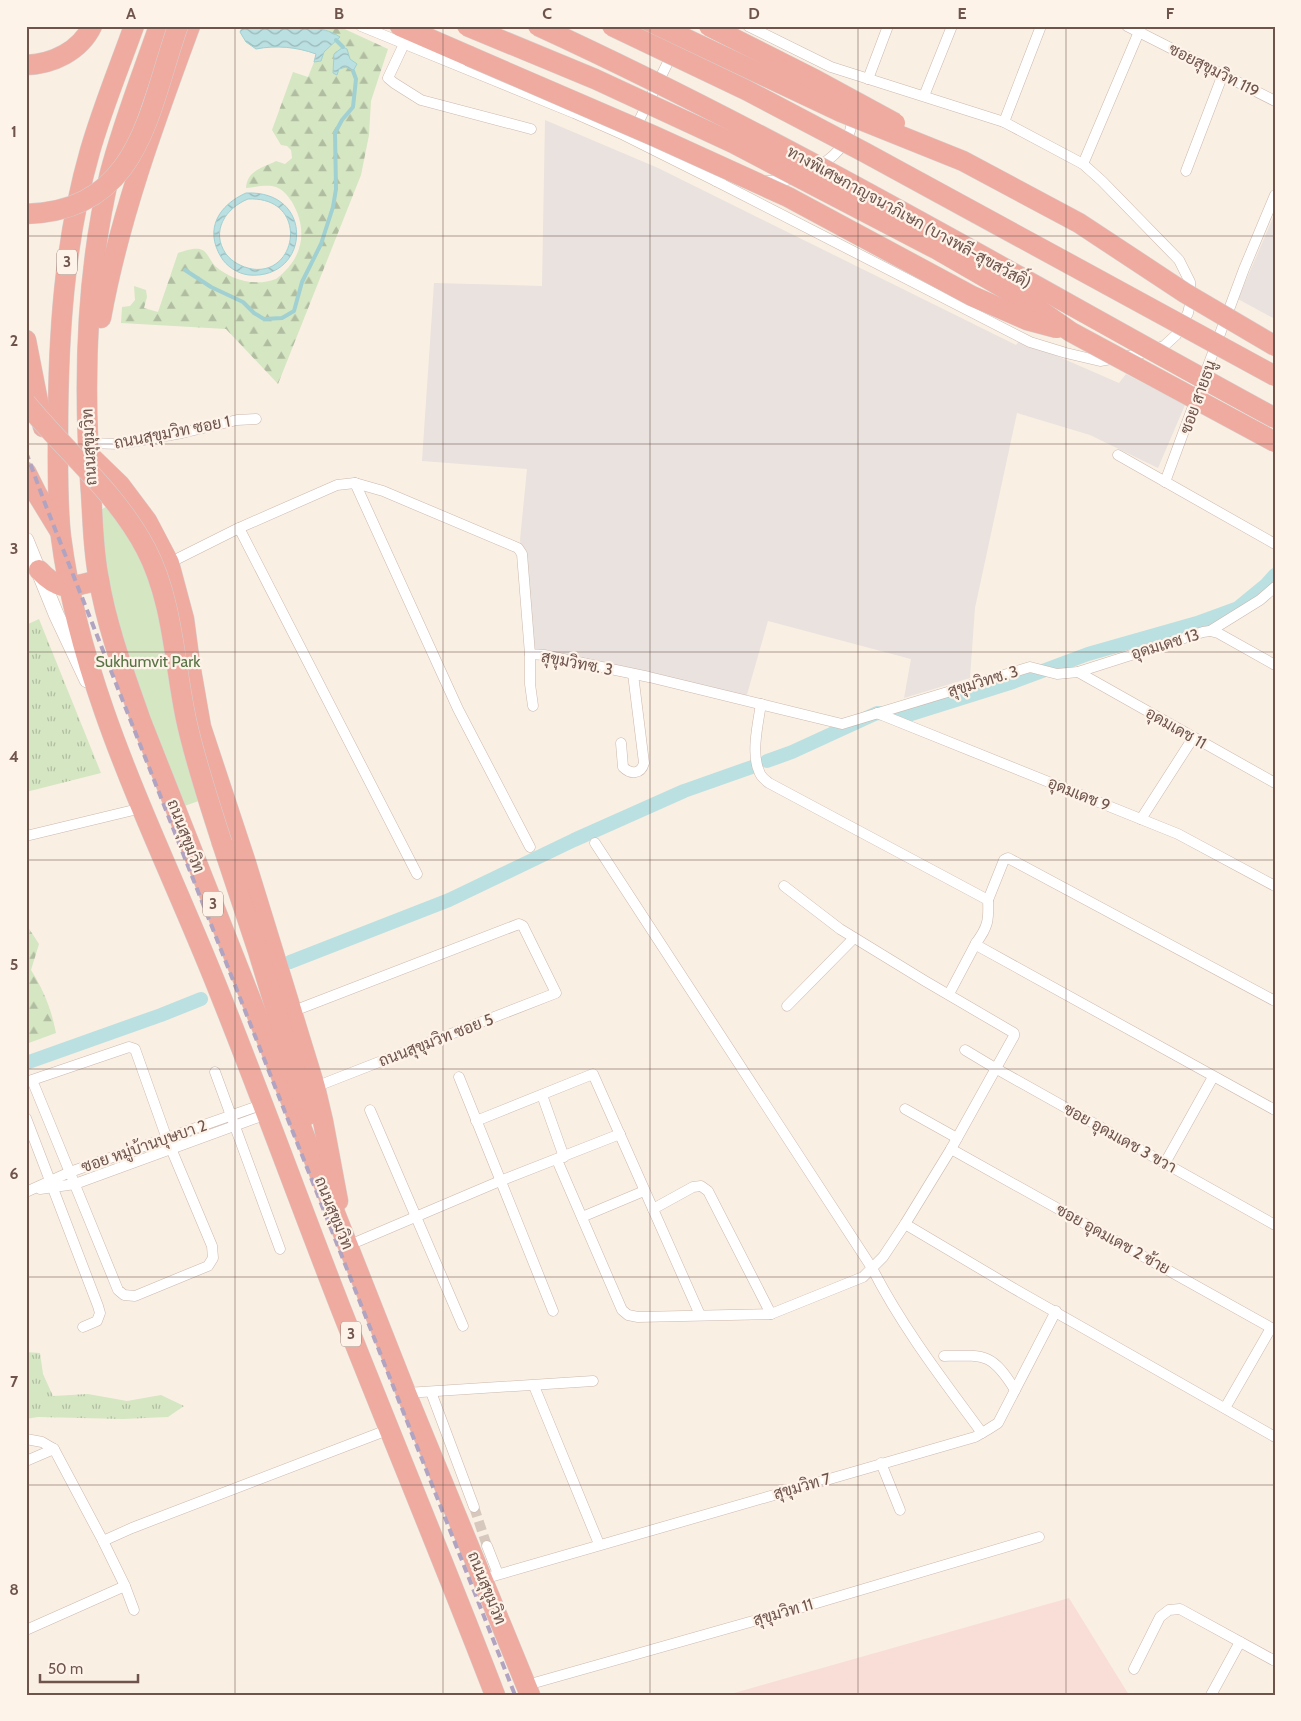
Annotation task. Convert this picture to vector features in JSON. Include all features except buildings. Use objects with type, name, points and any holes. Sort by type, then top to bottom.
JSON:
[{"type":"highway","points":[[26,65],[41,64],[60,58],[74,49],[92,26]]},
{"type":"highway","name":"ถนนสุขุมวิท","points":[[134,26],[90,149],[68,253],[58,379],[60,532],[70,587],[88,659],[109,723],[142,808],[211,972],[494,1695]]},
{"type":"highway","name":"ถนนสุขุมวิท","points":[[159,26],[134,97],[109,183],[91,295],[87,359],[87,414],[98,580],[112,634],[141,721],[406,1393],[490,1577],[529,1690]]},
{"type":"highway","points":[[26,214],[47,213],[88,200],[107,186],[120,172],[136,148],[146,124],[178,26]]},
{"type":"highway","points":[[87,414],[99,328],[113,259],[167,89],[190,26]]},
{"type":"highway","points":[[167,89],[200,26]]},
{"type":"highway","points":[[468,26],[595,79],[733,143],[990,278],[1071,332],[1275,442]]},
{"type":"highway","name":"ทางพิเศษกาญจนาภิเษก (บางพลี-สุขสวัสดิ์)","points":[[538,26],[620,63],[745,127],[1275,418]]},
{"type":"highway","name":"ทางพิเศษกาญจนาภิเษก (บางพลี-สุขสวัสดิ์)","points":[[612,26],[746,90],[856,148],[1275,376]]},
{"type":"highway","points":[[641,26],[681,34]]},
{"type":"highway","points":[[659,26],[841,112],[963,161]]},
{"type":"highway","points":[[709,26],[814,79],[1079,223],[1186,293],[1275,346]]},
{"type":"highway","points":[[402,35],[469,56],[645,132],[788,197],[1000,309],[1027,320],[1071,332]]},
{"type":"highway","points":[[27,350],[59,508]]},
{"type":"highway","points":[[26,403],[47,429],[97,480],[133,526],[161,586],[189,728],[207,798],[289,1050],[344,1238]]},
{"type":"highway","points":[[88,449],[147,521],[170,563],[184,619],[201,727],[245,860],[315,1087],[344,1238]]},
{"type":"highway","points":[[26,472],[60,532]]},
{"type":"highway","points":[[39,570],[53,584],[70,587],[98,580]]},
{"type":"highway","points":[[340,1305],[366,1293]]},
{"type":"main road","points":[[26,540],[72,651],[109,723]]},
{"type":"street","points":[[361,26],[402,35],[624,135],[1030,342],[1066,354],[1100,360],[1139,354],[1164,346],[1176,335],[1188,313],[1191,300],[1190,282],[1179,260],[1083,164],[1004,122],[831,67],[748,26]]},
{"type":"street","points":[[868,79],[888,26]]},
{"type":"street","points":[[924,96],[952,26]]},
{"type":"street","points":[[1004,122],[1041,26]]},
{"type":"street","name":"ซอยสุขุมวิท 119","points":[[1126,26],[1140,29],[1275,101]]},
{"type":"street","points":[[1083,164],[1140,29]]},
{"type":"street","points":[[624,135],[635,131],[681,34]]},
{"type":"street","points":[[402,35],[388,78],[394,83],[421,100],[531,129]]},
{"type":"street","points":[[716,181],[787,180],[813,171],[835,154],[847,141],[853,118],[852,108],[847,95],[831,67]]},
{"type":"street","points":[[1186,171],[1223,74]]},
{"type":"street","name":"ซอย สายธนู","points":[[1165,482],[1172,469],[1244,269],[1275,195]]},
{"type":"street","name":"ถนนสุขุมวิท ซอย 1","points":[[88,449],[237,420],[256,419]]},
{"type":"street","points":[[1118,455],[1275,544]]},
{"type":"street","points":[[355,483],[458,709],[530,847]]},
{"type":"street","name":"สุขุมวิทซ. 3","points":[[170,563],[239,528],[337,485],[355,483],[383,491],[518,548],[522,554],[530,654],[544,655],[633,674],[840,724],[881,715],[1030,667],[1056,674]]},
{"type":"street","points":[[239,528],[417,874]]},
{"type":"street","points":[[1210,631],[1260,600],[1275,587]]},
{"type":"street","name":"อุดมเดช 13","points":[[1056,674],[1078,672],[1210,631],[1218,633],[1275,665]]},
{"type":"street","points":[[530,654],[530,684],[533,706]]},
{"type":"street","name":"อุดมเดช 11","points":[[1078,672],[1275,783]]},
{"type":"street","points":[[621,743],[623,767],[630,771],[636,772],[640,770],[644,763],[633,674]]},
{"type":"street","points":[[760,704],[756,737],[756,762],[759,773],[769,783],[988,900]]},
{"type":"street","name":"อุดมเดช 9","points":[[881,715],[1178,834],[1275,886]]},
{"type":"street","points":[[1141,819],[1193,738]]},
{"type":"street","points":[[26,836],[142,808]]},
{"type":"street","points":[[595,843],[872,1268],[883,1290],[920,1349],[982,1433]]},
{"type":"street","points":[[949,994],[976,943],[985,931],[988,924],[988,900],[1004,860],[1008,858],[1275,1001]]},
{"type":"street","points":[[542,1095],[561,1158],[582,1216],[622,1310],[628,1315],[638,1317],[771,1314],[863,1277],[883,1256],[905,1224],[951,1149],[1014,1036],[1014,1032],[854,938],[784,886]]},
{"type":"street","name":"ถนนสุขุมวิท ซอย 5","points":[[291,1012],[519,924],[523,926],[556,993],[315,1087]]},
{"type":"street","points":[[787,1006],[854,938]]},
{"type":"street","points":[[976,943],[978,946],[1275,1110]]},
{"type":"street","points":[[132,1046],[135,1049],[167,1138],[212,1246],[213,1258],[208,1266],[135,1296],[124,1296],[118,1290],[76,1184],[29,1081],[132,1046]]},
{"type":"street","name":"ซอย อุดมเดช 3 ขวา","points":[[965,1050],[1275,1225]]},
{"type":"street","points":[[215,1072],[280,1248]]},
{"type":"street","points":[[476,1121],[594,1074],[700,1315]]},
{"type":"street","points":[[459,1077],[553,1311]]},
{"type":"street","points":[[1165,1163],[1213,1077]]},
{"type":"street","points":[[52,1184],[76,1184],[172,1149],[233,1121],[265,1109]]},
{"type":"street","points":[[905,1109],[957,1138]]},
{"type":"street","points":[[370,1110],[463,1326]]},
{"type":"street","points":[[26,1118],[100,1313],[97,1321],[83,1327]]},
{"type":"street","name":"ซอย หมู่บ้านบุษบา 2","points":[[27,1192],[52,1184],[70,1172],[167,1138],[233,1121]]},
{"type":"street","points":[[344,1238],[416,1217],[500,1181],[620,1134]]},
{"type":"street","name":"ซอย อุดมเดช 2 ซ้าย","points":[[951,1149],[1273,1329]]},
{"type":"street","points":[[653,1209],[693,1187],[701,1186],[708,1191],[771,1314]]},
{"type":"street","points":[[582,1216],[644,1191]]},
{"type":"street","points":[[905,1224],[1275,1437]]},
{"type":"street","name":"สุขุมวิท 7","points":[[490,1577],[982,1433],[998,1423],[1056,1311]]},
{"type":"street","points":[[1225,1408],[1273,1329]]},
{"type":"street","points":[[944,1356],[984,1357],[1003,1370],[1015,1390]]},
{"type":"street","points":[[406,1393],[593,1381]]},
{"type":"street","points":[[534,1386],[600,1544]]},
{"type":"street","points":[[431,1392],[474,1507]]},
{"type":"street","points":[[103,1541],[132,1528],[390,1429]]},
{"type":"street","points":[[26,1439],[42,1442],[54,1449],[103,1541],[125,1586],[134,1610]]},
{"type":"street","points":[[26,1461],[54,1449]]},
{"type":"street","points":[[881,1463],[900,1510]]},
{"type":"street","name":"สุขุมวิท 11","points":[[529,1690],[1039,1537]]},
{"type":"street","points":[[487,1546],[490,1577]]},
{"type":"street","points":[[26,1630],[125,1586]]},
{"type":"street","points":[[1134,1669],[1160,1617],[1169,1610],[1180,1609],[1275,1661]]},
{"type":"street","points":[[1211,1695],[1240,1642]]},
{"type":"shaded area","points":[[545,120],[658,168],[1016,345],[1020,340],[1119,383],[1126,374],[1185,405],[1158,468],[1090,435],[1017,413],[975,608],[970,678],[904,698],[911,659],[768,621],[746,698],[532,651],[520,540],[527,469],[422,461],[434,283],[542,286]]},
{"type":"shaded area","points":[[1275,213],[1275,319],[1238,299]]},
{"type":"shaded area","points":[[1069,1598],[1129,1695],[727,1695]]},
{"type":"green space","points":[[311,26],[338,26],[388,49],[371,101],[369,135],[361,175],[278,384],[226,329],[121,323],[122,307],[130,306],[135,300],[134,286],[146,290],[147,297],[144,308],[158,312],[178,253],[187,250],[195,249],[205,252],[221,271],[244,281],[260,282],[276,279],[291,264],[296,256],[301,238],[300,220],[292,202],[284,192],[273,186],[246,188],[249,177],[256,170],[276,161],[285,164],[292,158],[291,150],[287,146],[281,145],[272,130],[293,72],[308,77],[314,62],[321,61],[324,52],[339,37],[328,31]]},
{"type":"green space","name":"Sukhumvit Park","points":[[115,502],[147,551],[207,798],[176,809],[141,721],[93,514]]},
{"type":"green space","points":[[39,619],[101,773],[26,792],[26,625]]},
{"type":"green space","points":[[26,924],[39,944],[31,970],[46,1000],[56,1033],[26,1044]]},
{"type":"green space","points":[[26,1352],[40,1353],[43,1374],[53,1396],[88,1394],[127,1401],[161,1395],[184,1406],[168,1417],[123,1419],[38,1417],[26,1419]]},
{"type":"water","points":[[243,26],[311,26],[329,31],[340,37],[324,52],[321,61],[314,62],[316,54],[301,50],[286,47],[256,49],[246,42],[240,32]]},
{"type":"water","points":[[343,47],[347,49],[350,59],[357,64],[353,71],[346,67],[339,69],[337,75],[333,73],[334,54]]},
{"type":"water","points":[[246,193],[269,196],[285,205],[294,219],[297,235],[293,250],[284,264],[269,273],[249,275],[237,271],[223,260],[216,247],[214,228],[217,219],[228,204]],"holes":[[[248,199],[268,201],[281,210],[288,222],[290,236],[287,249],[280,261],[268,268],[252,269],[237,264],[226,254],[221,245],[220,229],[223,221],[233,208]]]},
{"type":"waterway","points":[[336,40],[343,47]]},
{"type":"waterway","points":[[185,270],[211,287],[243,302],[254,313],[264,319],[282,318],[294,311],[302,282],[321,244],[333,207],[336,189],[335,133],[342,120],[353,107],[356,79],[353,71]]},
{"type":"waterway","points":[[767,761],[792,752],[877,713],[908,715],[1013,682],[1088,654],[1197,623],[1238,608],[1275,575]]},
{"type":"waterway","points":[[290,962],[449,900],[574,840],[684,791],[755,766]]},
{"type":"waterway","points":[[26,1063],[201,999]]},
{"type":"tunnel","points":[[474,1507],[487,1546]]},
{"type":"railway","points":[[26,452],[515,1695]]}]
